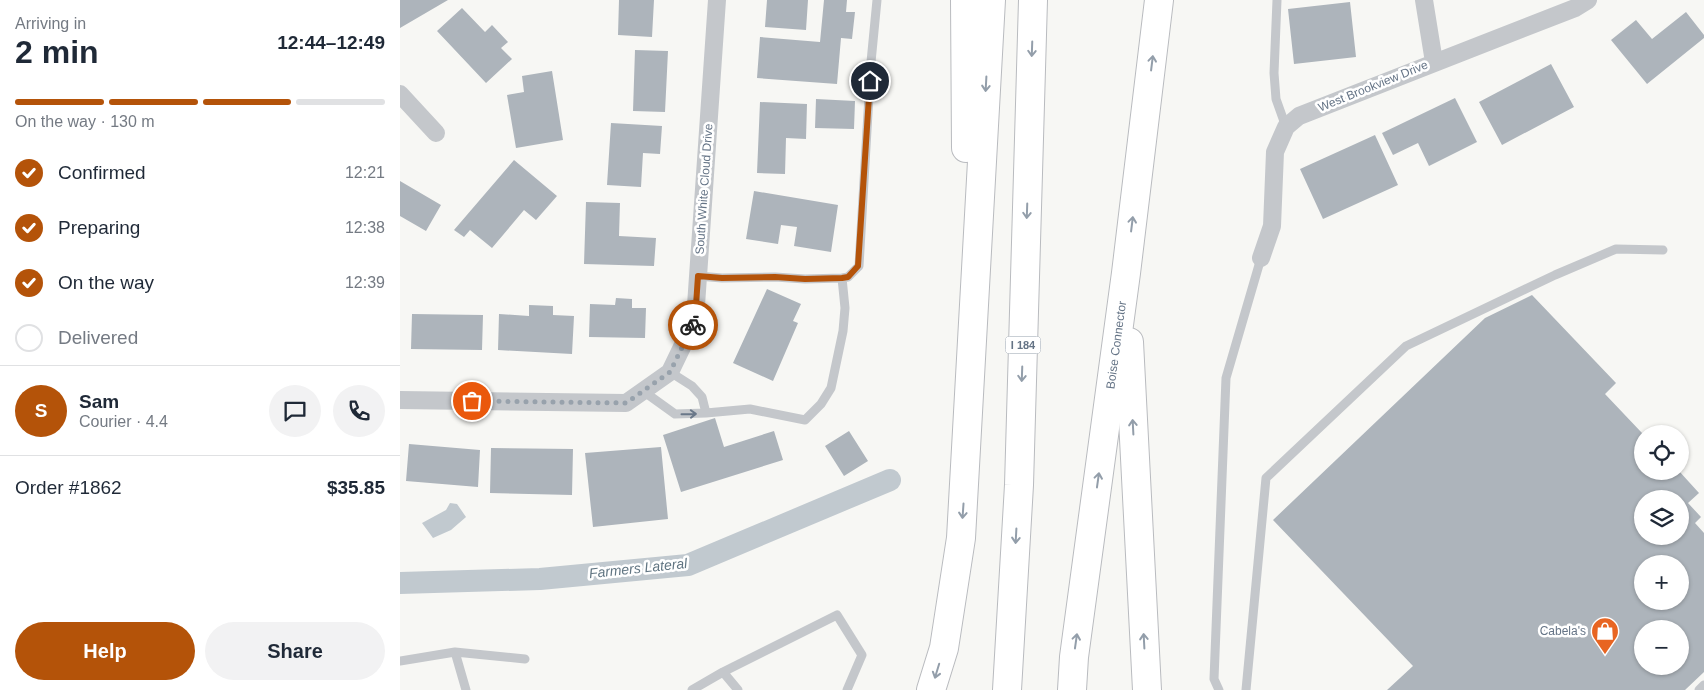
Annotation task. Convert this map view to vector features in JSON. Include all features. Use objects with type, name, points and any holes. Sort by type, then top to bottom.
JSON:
[{"type":"highway","points":[[965,0],[966,462]]},
{"type":"highway","points":[[931,690],[944,648],[961,538],[991,0]]},
{"type":"highway","name":"I 184","points":[[1007,690],[1019,484],[1033,0]]},
{"type":"highway","name":"Boise Connector","points":[[1072,690],[1074,657],[1126,273],[1159,0]]},
{"type":"highway","points":[[1126,273],[1147,690]]},
{"type":"street","name":"South White Cloud Drive","points":[[670,372],[695,320],[717,0]]},
{"type":"street","points":[[1424,0],[1434,62]]},
{"type":"street","name":"West Brookview Drive","points":[[1286,127],[1299,116],[1575,8],[1588,0]]},
{"type":"street","points":[[400,94],[436,133]]},
{"type":"street","points":[[1261,258],[1272,226],[1275,152],[1286,127]]},
{"type":"street","points":[[400,400],[626,403],[670,372]]},
{"type":"lane","points":[[698,276],[722,278],[842,278],[848,277],[858,266],[871,62],[877,0]]},
{"type":"lane","points":[[1277,0],[1274,73],[1276,99],[1286,127]]},
{"type":"lane","points":[[1246,690],[1266,478],[1406,346],[1555,275],[1616,249],[1663,250]]},
{"type":"lane","points":[[1218,690],[1214,679],[1226,378],[1261,258]]},
{"type":"lane","points":[[643,391],[675,414],[750,409],[805,420],[821,404],[831,388],[844,331],[845,308],[842,278]]},
{"type":"lane","points":[[670,372],[692,386],[702,397],[706,413]]},
{"type":"lane","points":[[692,690],[723,672],[836,615],[862,655],[847,690]]},
{"type":"lane","points":[[454,652],[466,690]]},
{"type":"lane","points":[[400,661],[454,652],[525,659]]},
{"type":"lane","points":[[723,672],[738,690]]},
{"type":"lane","points":[[1698,690],[1704,685]]},
{"type":"shaded area","points":[[450,503],[457,504],[466,517],[451,530],[433,538],[422,523],[446,510]]},
{"type":"building","points":[[400,0],[448,0],[400,28]]},
{"type":"building","points":[[619,0],[654,0],[652,37],[618,35]]},
{"type":"building","points":[[767,0],[808,0],[806,30],[765,27]]},
{"type":"building","points":[[824,0],[847,0],[846,12],[855,12],[852,39],[841,38],[837,84],[757,78],[760,37],[820,42]]},
{"type":"building","points":[[1350,2],[1356,57],[1294,64],[1288,9]]},
{"type":"building","points":[[462,8],[485,32],[492,25],[508,42],[501,48],[512,59],[486,83],[437,31]]},
{"type":"building","points":[[1686,12],[1704,35],[1704,38],[1647,84],[1611,40],[1636,20],[1652,39]]},
{"type":"building","points":[[635,50],[668,51],[665,112],[633,111]]},
{"type":"building","points":[[1551,64],[1574,107],[1502,145],[1479,102]]},
{"type":"building","points":[[552,71],[563,140],[516,148],[507,95],[524,92],[522,76]]},
{"type":"building","points":[[1455,98],[1477,142],[1429,166],[1418,143],[1393,155],[1382,133]]},
{"type":"building","points":[[816,99],[855,101],[854,129],[815,128]]},
{"type":"building","points":[[760,102],[807,104],[806,139],[786,138],[785,174],[757,173]]},
{"type":"building","points":[[611,123],[662,126],[660,154],[643,153],[641,187],[607,185]]},
{"type":"building","points":[[1375,135],[1398,185],[1323,219],[1300,169]]},
{"type":"building","points":[[514,160],[557,196],[536,220],[524,210],[492,248],[470,230],[464,237],[454,230]]},
{"type":"building","points":[[400,181],[441,205],[426,231],[400,216]]},
{"type":"building","points":[[754,191],[838,205],[831,252],[794,246],[797,227],[781,225],[778,244],[746,239]]},
{"type":"building","points":[[586,202],[620,203],[619,236],[656,238],[654,266],[584,264]]},
{"type":"building","points":[[767,289],[801,304],[793,321],[798,323],[773,381],[733,363]]},
{"type":"building","points":[[1532,295],[1616,383],[1605,394],[1634,425],[1634,480],[1687,480],[1699,493],[1689,502],[1689,490],[1634,490],[1634,545],[1689,545],[1689,504],[1701,517],[1695,523],[1704,533],[1704,672],[1685,690],[1387,690],[1413,666],[1273,520],[1485,318]]},
{"type":"building","points":[[616,298],[632,299],[632,308],[646,308],[645,338],[589,337],[590,304],[615,305]]},
{"type":"building","points":[[529,305],[553,306],[553,315],[574,316],[572,354],[498,350],[499,314],[529,316]]},
{"type":"building","points":[[412,314],[483,315],[482,350],[411,349]]},
{"type":"building","points":[[715,418],[724,447],[774,431],[783,460],[681,492],[663,435]]},
{"type":"building","points":[[849,431],[868,461],[844,476],[825,446]]},
{"type":"building","points":[[409,444],[480,450],[478,487],[406,481]]},
{"type":"building","points":[[661,447],[668,519],[593,527],[585,453]]},
{"type":"building","points":[[491,448],[573,449],[572,495],[490,493]]},
{"type":"waterway","name":"Farmers Lateral","points":[[400,583],[540,579],[688,565],[890,480]]},
{"type":"way so far","points":[[472,401],[626,403],[670,372],[693,325]]},
{"type":"place","name":"Cabela's","points":[[1605,655]]},
{"type":"route","points":[[693,325],[698,276],[722,278],[842,278],[848,277],[858,266],[868,136],[870,81]]}]
